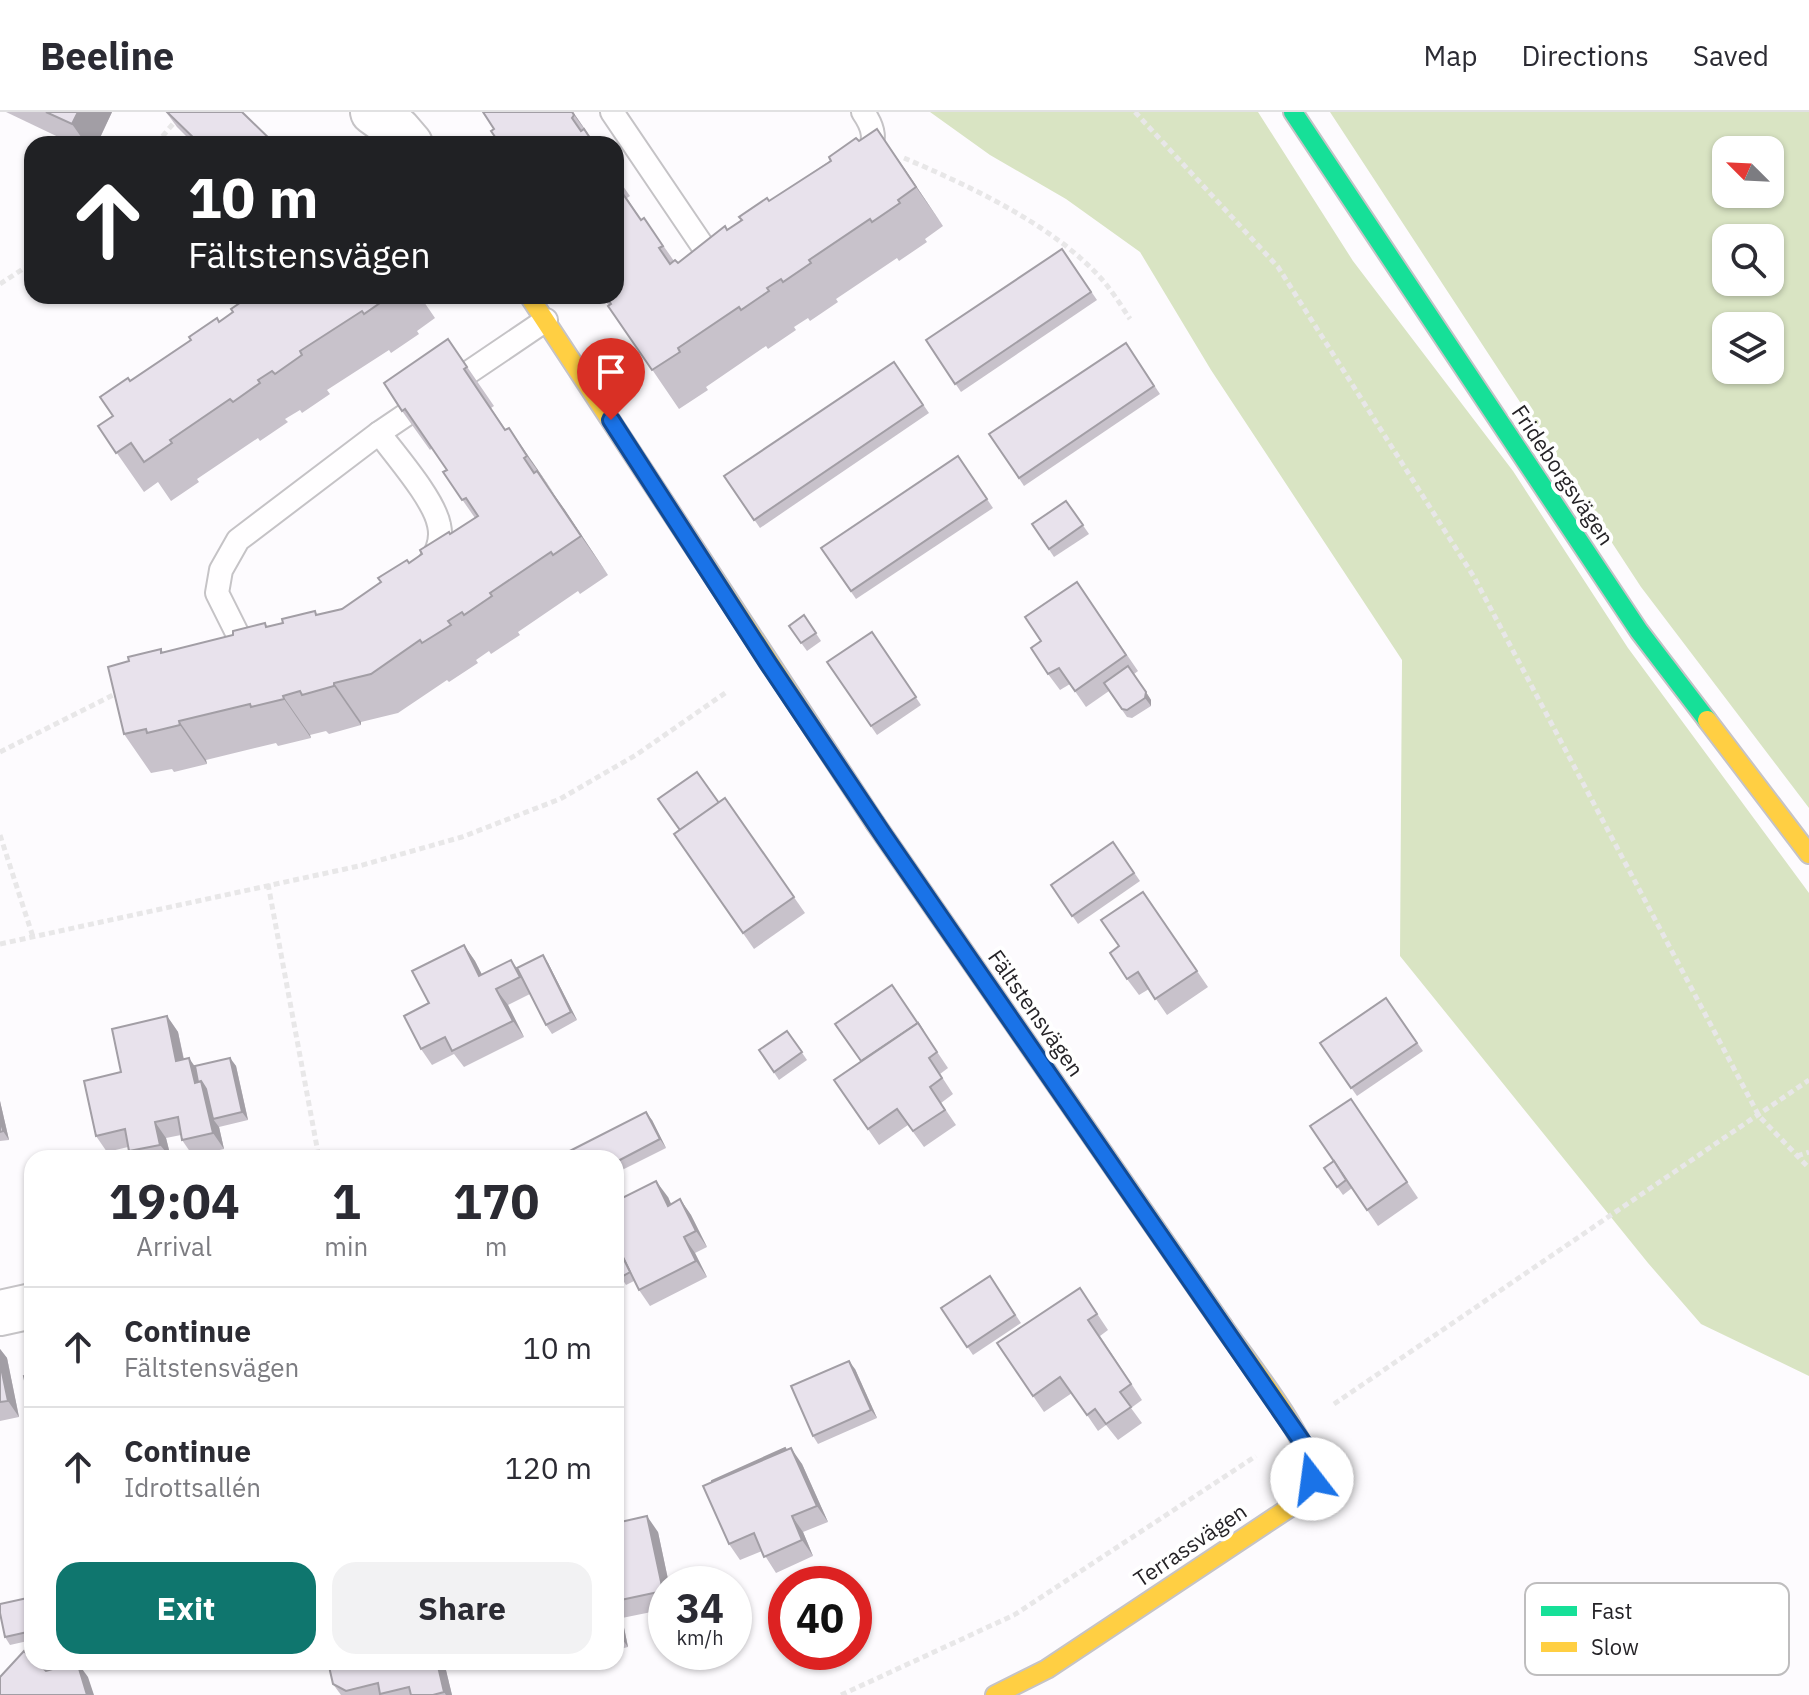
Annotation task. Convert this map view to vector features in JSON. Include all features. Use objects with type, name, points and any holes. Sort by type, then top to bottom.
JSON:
[{"type":"street","name":"Frideborgsvägen","points":[[1293,112],[1639,631],[1809,854]]},
{"type":"street","name":"Fältstensvägen","points":[[535,304],[884,836],[1266,1389]]},
{"type":"street","points":[[0,1313],[24,1308]]},
{"type":"street","name":"Terrassvägen","points":[[995,1695],[1047,1669],[1295,1504],[1312,1479],[1312,1462],[1266,1389]]},
{"type":"lane","points":[[612,112],[704,248],[725,262],[742,263]]},
{"type":"lane","points":[[857,172],[873,147],[873,127],[863,112]]},
{"type":"lane","points":[[279,639],[255,644],[244,641],[217,593],[221,570],[238,540],[379,433],[546,320]]},
{"type":"lane","points":[[379,433],[434,510],[440,527],[440,543],[415,580]]},
{"type":"path","points":[[163,136],[183,112]]},
{"type":"path","points":[[1135,112],[1278,267],[1466,564],[1759,1116],[1809,1168]]},
{"type":"path","points":[[873,147],[947,176],[1037,226],[1104,281],[1130,319]]},
{"type":"path","points":[[0,284],[24,268]]},
{"type":"path","points":[[0,944],[359,866],[462,837],[560,799],[636,755],[768,663]]},
{"type":"path","points":[[0,752],[125,689]]},
{"type":"path","points":[[0,835],[33,937]]},
{"type":"path","points":[[268,884],[318,1150]]},
{"type":"path","points":[[841,1695],[1014,1615],[1295,1431],[1809,1080]]},
{"type":"path","points":[[1797,1156],[1809,1152]]},
{"type":"green space","points":[[930,112],[1258,112],[1353,261],[1513,471],[1628,648],[1809,893],[1809,1376],[1701,1324],[1648,1263],[1400,956],[1402,660],[1211,370],[1140,252],[1066,199],[990,155]]},
{"type":"green space","points":[[1330,112],[1809,112],[1809,808],[1641,587]]},
{"type":"building","points":[[46,112],[78,112],[72,124]]},
{"type":"building","points":[[167,112],[242,112],[267,136],[192,136]]},
{"type":"building","points":[[483,112],[572,112],[572,118],[581,131],[584,129],[589,136],[494,136],[491,131],[494,129]]},
{"type":"building","points":[[877,129],[916,187],[898,200],[900,203],[809,260],[811,263],[783,282],[781,279],[767,288],[769,291],[678,348],[680,352],[652,370],[608,306],[624,304],[624,196],[663,246],[659,248],[670,264],[675,260],[678,263],[725,226],[727,230],[742,220],[739,217],[767,198],[769,201],[831,161],[829,157],[856,138],[859,141]]},
{"type":"building","points":[[1062,249],[1091,292],[955,384],[926,340]]},
{"type":"building","points":[[238,304],[378,304],[364,314],[362,311],[300,351],[302,355],[275,374],[272,371],[258,380],[260,383],[233,402],[230,399],[144,462],[131,443],[116,453],[98,426],[113,416],[100,397],[191,340],[189,337],[217,318],[219,322],[233,312],[231,309]]},
{"type":"building","points":[[448,339],[505,430],[509,428],[527,456],[524,458],[534,473],[537,471],[581,536],[553,555],[551,552],[490,593],[492,596],[464,615],[462,612],[448,621],[451,625],[422,643],[420,640],[371,674],[302,695],[300,691],[283,696],[284,699],[179,721],[180,725],[147,733],[146,729],[124,734],[108,667],[129,661],[128,657],[161,649],[161,653],[233,635],[233,631],[265,623],[266,627],[283,623],[282,619],[315,611],[316,615],[342,609],[381,582],[378,578],[407,560],[409,563],[422,554],[420,550],[478,516],[466,498],[462,500],[443,472],[447,470],[384,383]]},
{"type":"building","points":[[1126,343],[1154,386],[1019,478],[989,434]]},
{"type":"building","points":[[894,362],[923,405],[754,520],[724,476]]},
{"type":"building","points":[[958,456],[987,499],[851,591],[821,548]]},
{"type":"building","points":[[1066,501],[1083,525],[1049,549],[1032,524]]},
{"type":"building","points":[[1077,582],[1126,655],[1075,691],[1059,668],[1048,674],[1031,648],[1041,641],[1025,617]]},
{"type":"building","points":[[804,615],[816,633],[801,643],[789,626]]},
{"type":"building","points":[[872,632],[916,697],[871,726],[827,662]]},
{"type":"building","points":[[1128,666],[1146,692],[1145,698],[1127,710],[1122,709],[1104,683]]},
{"type":"building","points":[[697,772],[719,803],[680,830],[658,799]]},
{"type":"building","points":[[725,798],[794,897],[743,933],[674,834]]},
{"type":"building","points":[[1113,842],[1134,873],[1072,916],[1051,885]]},
{"type":"building","points":[[1143,892],[1197,971],[1155,999],[1138,972],[1127,979],[1110,953],[1119,946],[1101,920]]},
{"type":"building","points":[[464,945],[479,976],[511,960],[520,977],[496,989],[513,1021],[452,1051],[445,1037],[421,1049],[404,1016],[429,1003],[412,971]]},
{"type":"building","points":[[543,955],[571,1012],[546,1025],[517,968]]},
{"type":"building","points":[[892,985],[918,1023],[861,1061],[835,1024]]},
{"type":"building","points":[[1386,998],[1417,1043],[1351,1088],[1320,1043]]},
{"type":"building","points":[[167,1016],[176,1061],[189,1058],[195,1083],[201,1081],[213,1133],[182,1140],[178,1117],[155,1122],[160,1145],[129,1150],[125,1129],[96,1136],[84,1081],[121,1072],[112,1029]]},
{"type":"building","points":[[918,1023],[937,1052],[929,1058],[942,1078],[930,1087],[945,1110],[913,1131],[897,1109],[868,1129],[834,1080]]},
{"type":"building","points":[[787,1031],[802,1052],[774,1072],[759,1050]]},
{"type":"building","points":[[230,1058],[242,1112],[213,1119],[206,1089],[201,1081],[198,1082],[195,1066]]},
{"type":"building","points":[[1351,1099],[1407,1182],[1367,1210],[1310,1126]]},
{"type":"building","points":[[646,1112],[660,1139],[624,1158],[624,1150],[572,1150]]},
{"type":"building","points":[[1334,1161],[1346,1180],[1337,1187],[1324,1168]]},
{"type":"building","points":[[656,1181],[668,1206],[680,1199],[696,1231],[684,1237],[696,1261],[639,1290],[624,1259],[624,1197]]},
{"type":"building","points":[[624,1260],[630,1272],[624,1275]]},
{"type":"building","points":[[990,1276],[1015,1315],[967,1347],[941,1308]]},
{"type":"building","points":[[1080,1288],[1097,1314],[1088,1320],[1131,1384],[1120,1392],[1131,1407],[1106,1424],[1095,1409],[1087,1415],[1060,1377],[1033,1396],[997,1343]]},
{"type":"building","points":[[849,1361],[871,1410],[813,1436],[791,1386]]},
{"type":"building","points":[[0,1363],[8,1401],[0,1402]]},
{"type":"building","points":[[791,1448],[817,1506],[792,1516],[802,1540],[764,1557],[754,1533],[729,1544],[703,1486]]},
{"type":"building","points":[[786,1450],[712,1482],[712,1481]]},
{"type":"building","points":[[647,1516],[658,1566],[648,1566],[648,1594],[624,1599],[624,1521]]},
{"type":"building","points":[[24,1599],[24,1633],[5,1637],[0,1604]]},
{"type":"building","points":[[24,1651],[24,1670],[79,1670],[87,1695],[0,1695],[0,1677]]},
{"type":"building","points":[[330,1670],[439,1670],[444,1692],[411,1695],[409,1687],[380,1694],[378,1683],[346,1691],[333,1684]]},
{"type":"traffic: fast","points":[[1293,112],[1639,631],[1707,720]]},
{"type":"traffic: fast","points":[[875,823],[1223,1326]]},
{"type":"traffic: slow","points":[[534,304],[875,823]]},
{"type":"traffic: slow","points":[[1707,720],[1809,854]]},
{"type":"traffic: slow","points":[[995,1695],[1047,1669],[1295,1504],[1308,1489],[1312,1479],[1303,1446],[1277,1402],[1223,1326]]},
{"type":"route","points":[[611,420],[884,836],[1305,1446],[1312,1462],[1312,1479]]}]
